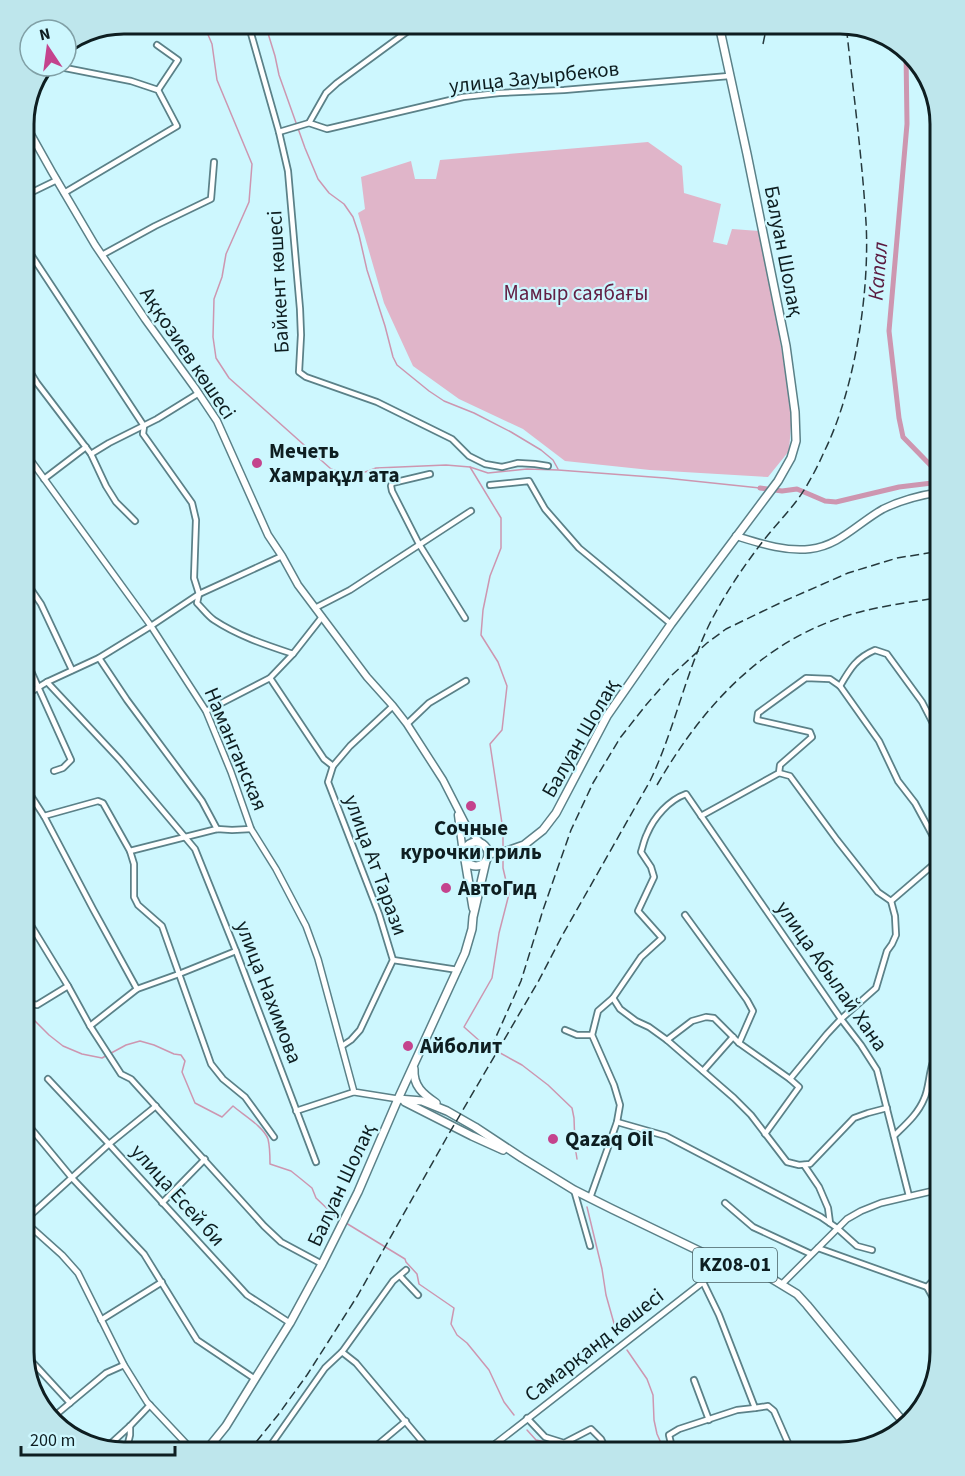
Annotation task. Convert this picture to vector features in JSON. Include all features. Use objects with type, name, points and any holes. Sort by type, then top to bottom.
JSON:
[{"type":"main road","name":"Балуан Шолақ","points":[[214,1441],[226,1426],[290,1323],[354,1201],[398,1098],[458,970],[469,940],[487,858],[524,844],[543,830],[556,813],[607,716],[671,624],[778,481],[791,458],[796,441],[795,412],[786,346],[721,35]]},
{"type":"main road","name":"Аққозиев көшесі","points":[[35,141],[102,255],[217,421],[268,535],[298,585],[366,677],[407,724],[437,770],[466,825],[483,845]]},
{"type":"main road","points":[[736,537],[786,548],[807,550],[821,547],[835,542],[881,510],[902,501],[930,494]]},
{"type":"main road","name":"Аққозиев көшесі","points":[[457,809],[464,857]]},
{"type":"main road","points":[[477,842],[483,845],[487,858],[483,864],[471,866],[464,857],[467,845],[477,842]]},
{"type":"main road","name":"Балуан Шолақ","points":[[464,857],[473,916]]},
{"type":"main road","name":"KZ08-01","points":[[414,1064],[415,1082],[424,1095],[574,1190],[720,1261],[769,1277],[797,1294],[900,1418]]},
{"type":"main road","name":"KZ08-01","points":[[398,1098],[422,1101],[447,1111]]},
{"type":"main road","name":"KZ08-01","points":[[398,1098],[472,1136],[522,1158]]},
{"type":"street","name":"Байкент көшесі","points":[[251,35],[288,171],[300,309],[299,372],[306,377],[377,402],[452,439],[469,456],[485,464],[502,467],[518,464],[548,466]]},
{"type":"street","points":[[279,132],[309,123],[331,88],[403,35]]},
{"type":"street","points":[[157,45],[178,60],[158,90]]},
{"type":"street","points":[[64,193],[177,126],[158,90],[131,81],[78,71]]},
{"type":"street","name":"улица Зауырбеков","points":[[309,123],[327,129],[463,97],[729,76]]},
{"type":"street","points":[[102,255],[211,199],[214,162]]},
{"type":"street","points":[[35,191],[57,180]]},
{"type":"street","points":[[35,261],[144,426],[143,434],[192,503],[196,520],[194,578],[199,594],[198,603],[213,619],[236,632],[293,654]]},
{"type":"street","points":[[35,380],[91,454],[116,502],[135,521]]},
{"type":"street","points":[[91,454],[199,393]]},
{"type":"street","points":[[44,479],[86,447]]},
{"type":"street","name":"Наманганская","points":[[35,466],[151,626],[206,711],[251,829],[276,869],[306,926],[318,959],[354,1092]]},
{"type":"street","points":[[430,474],[394,482],[391,486],[392,491],[419,544],[465,618]]},
{"type":"street","points":[[490,484],[529,481],[545,509],[579,548],[671,624]]},
{"type":"street","points":[[315,608],[350,590],[471,511]]},
{"type":"street","points":[[35,690],[99,657],[199,594],[282,556]]},
{"type":"street","points":[[35,596],[72,670]]},
{"type":"street","points":[[206,711],[270,678],[293,654],[322,617]]},
{"type":"street","points":[[840,686],[852,665],[864,655],[875,650],[887,654],[922,702],[930,718]]},
{"type":"street","points":[[99,657],[127,700],[202,801],[217,829]]},
{"type":"street","points":[[270,678],[324,759],[333,766],[350,746],[393,706]]},
{"type":"street","points":[[779,773],[780,765],[812,737],[810,732],[757,720],[758,713],[806,678],[830,679],[840,686],[879,741],[898,781],[915,802],[930,830]]},
{"type":"street","points":[[35,680],[71,760],[63,768],[54,771]]},
{"type":"street","points":[[407,724],[429,703],[466,681]]},
{"type":"street","name":"улица Нахимова","points":[[47,682],[120,760],[195,849],[316,1162]]},
{"type":"street","name":"улица Ат Тарази","points":[[333,766],[328,782],[380,914],[393,960],[360,1030],[342,1046]]},
{"type":"street","points":[[701,816],[779,773],[790,776],[878,892],[891,901],[896,935],[887,951],[876,988],[827,1034],[790,1079]]},
{"type":"street","name":"улица Абылай Хана","points":[[613,998],[640,957],[662,938],[638,911],[654,876],[642,852],[647,833],[659,814],[676,798],[686,794],[877,1070],[909,1196]]},
{"type":"street","points":[[44,816],[98,801],[103,803],[134,864],[134,897],[138,905],[162,926],[211,1064],[223,1079],[245,1097],[274,1137]]},
{"type":"street","points":[[35,802],[137,989]]},
{"type":"street","points":[[129,851],[217,829],[251,829]]},
{"type":"street","points":[[891,901],[930,867]]},
{"type":"street","points":[[685,915],[753,1011],[739,1043]]},
{"type":"street","points":[[35,932],[121,1074],[131,1079],[264,1226],[281,1242],[322,1264]]},
{"type":"street","points":[[90,1026],[137,989],[236,951]]},
{"type":"street","points":[[393,960],[458,970]]},
{"type":"street","points":[[35,1005],[69,986]]},
{"type":"street","points":[[590,1198],[617,1122],[620,1105],[614,1085],[592,1035],[598,1011],[613,998],[621,1009],[668,1040],[734,1098],[751,1115],[787,1162],[810,1164],[854,1118],[887,1108]]},
{"type":"street","points":[[668,1040],[692,1021],[706,1017],[714,1018],[739,1043],[799,1087],[765,1134]]},
{"type":"street","points":[[565,1030],[577,1035],[592,1035]]},
{"type":"street","points":[[703,1071],[733,1037]]},
{"type":"street","points":[[894,1136],[910,1121],[924,1101],[930,1078]]},
{"type":"street","name":"улица Есей би","points":[[48,1079],[247,1295],[290,1323]]},
{"type":"street","points":[[296,1111],[354,1092],[398,1098]]},
{"type":"street","points":[[35,1211],[109,1144],[156,1106]]},
{"type":"street","points":[[617,1122],[666,1136],[830,1223],[856,1246],[872,1250]]},
{"type":"street","points":[[35,1133],[72,1178],[144,1254],[197,1340],[255,1379]]},
{"type":"street","points":[[162,1203],[205,1159]]},
{"type":"street","points":[[802,1165],[824,1197],[830,1223]]},
{"type":"street","points":[[574,1190],[590,1246]]},
{"type":"street","points":[[782,1284],[847,1219],[881,1203],[930,1191]]},
{"type":"street","points":[[725,1203],[753,1227],[811,1254]]},
{"type":"street","points":[[35,1231],[78,1273],[124,1365],[150,1405],[184,1441]]},
{"type":"street","points":[[818,1248],[927,1287],[930,1292]]},
{"type":"street","name":"Самарқанд көшесі","points":[[499,1442],[703,1282],[720,1261]]},
{"type":"street","points":[[274,1441],[325,1368],[342,1352],[393,1281],[406,1270]]},
{"type":"street","points":[[400,1276],[418,1294]]},
{"type":"street","points":[[101,1320],[162,1282]]},
{"type":"street","points":[[703,1282],[719,1315],[755,1408]]},
{"type":"street","points":[[927,1287],[930,1284]]},
{"type":"street","points":[[342,1352],[356,1363],[422,1441]]},
{"type":"street","points":[[35,1365],[70,1403]]},
{"type":"street","points":[[59,1412],[106,1372],[124,1365]]},
{"type":"street","points":[[694,1380],[709,1420]]},
{"type":"street","points":[[114,1441],[150,1405]]},
{"type":"street","points":[[671,1442],[669,1435],[679,1429],[737,1410],[768,1406],[774,1411],[788,1442]]},
{"type":"street","points":[[527,1418],[545,1437],[560,1442]]},
{"type":"street","points":[[382,1441],[406,1421]]},
{"type":"street","points":[[129,1441],[130,1426]]},
{"type":"street","points":[[567,1442],[591,1429],[602,1442]]},
{"type":"green space","name":"Мамыр саябағы","points":[[648,142],[682,166],[684,193],[721,204],[713,242],[727,245],[732,229],[759,231],[792,412],[789,451],[768,477],[650,470],[565,461],[523,429],[459,399],[413,366],[384,303],[358,213],[365,209],[361,177],[411,161],[415,179],[436,179],[440,160]]},
{"type":"waterway","points":[[208,35],[212,44],[217,80],[252,164],[249,202],[226,254],[222,277],[214,299],[213,337],[216,358],[229,378],[331,469],[354,474],[376,468],[446,465],[470,467],[488,473],[527,469],[558,470],[760,488]]},
{"type":"waterway","points":[[269,35],[279,75],[318,179],[329,193],[344,204],[353,217],[397,365],[444,401],[474,413],[541,450],[553,460],[558,469]]},
{"type":"waterway","name":"Капал","points":[[906,63],[907,124],[889,331],[903,437],[930,465]]},
{"type":"waterway","points":[[470,467],[501,518],[501,548],[490,576],[481,635],[498,662],[507,686],[502,730],[490,744],[503,830],[503,848]]},
{"type":"waterway","points":[[760,488],[782,491],[797,489],[825,501],[836,502],[899,487],[930,483]]},
{"type":"waterway","points":[[503,853],[503,868],[509,894],[499,933],[492,978],[464,1027],[482,1043],[522,1065],[572,1108],[577,1159]]},
{"type":"waterway","points":[[35,1021],[63,1046],[82,1054],[102,1058],[126,1045],[140,1041],[181,1055],[185,1061],[182,1072],[195,1103],[222,1117],[233,1106],[252,1121],[266,1134],[270,1148],[270,1164],[291,1171],[312,1188],[316,1198],[342,1221]]},
{"type":"waterway","points":[[587,1207],[617,1334]]},
{"type":"waterway","points":[[346,1223],[405,1259],[417,1274],[419,1284],[454,1308],[451,1324],[457,1335],[467,1343],[489,1370],[504,1402],[514,1415]]},
{"type":"waterway","points":[[627,1350],[647,1379],[653,1395],[654,1420],[660,1442]]},
{"type":"waterway","points":[[527,1430],[536,1440],[543,1442]]},
{"type":"railway","points":[[763,44],[765,35]]},
{"type":"railway","points":[[257,1441],[307,1375],[358,1295],[538,982],[650,781],[666,743],[693,663],[714,615],[753,554],[802,494],[835,427],[852,370],[858,340],[863,309],[867,249],[862,172],[847,35]]},
{"type":"railway","points":[[491,1048],[521,981],[571,830],[593,783],[620,738],[672,675],[726,629],[782,602],[848,573],[897,558],[930,553]]},
{"type":"railway","points":[[657,785],[675,755],[717,701],[767,656],[795,638],[826,623],[860,612],[930,599]]},
{"type":"place","name":"Мечеть Хамрақұл ата","points":[[257,463]]},
{"type":"place","name":"Сочные курочки гриль","points":[[471,806]]},
{"type":"place","name":"АвтоГид","points":[[446,888]]},
{"type":"place","name":"Айболит","points":[[408,1046]]},
{"type":"place","name":"Qazaq Oil","points":[[553,1139]]}]
